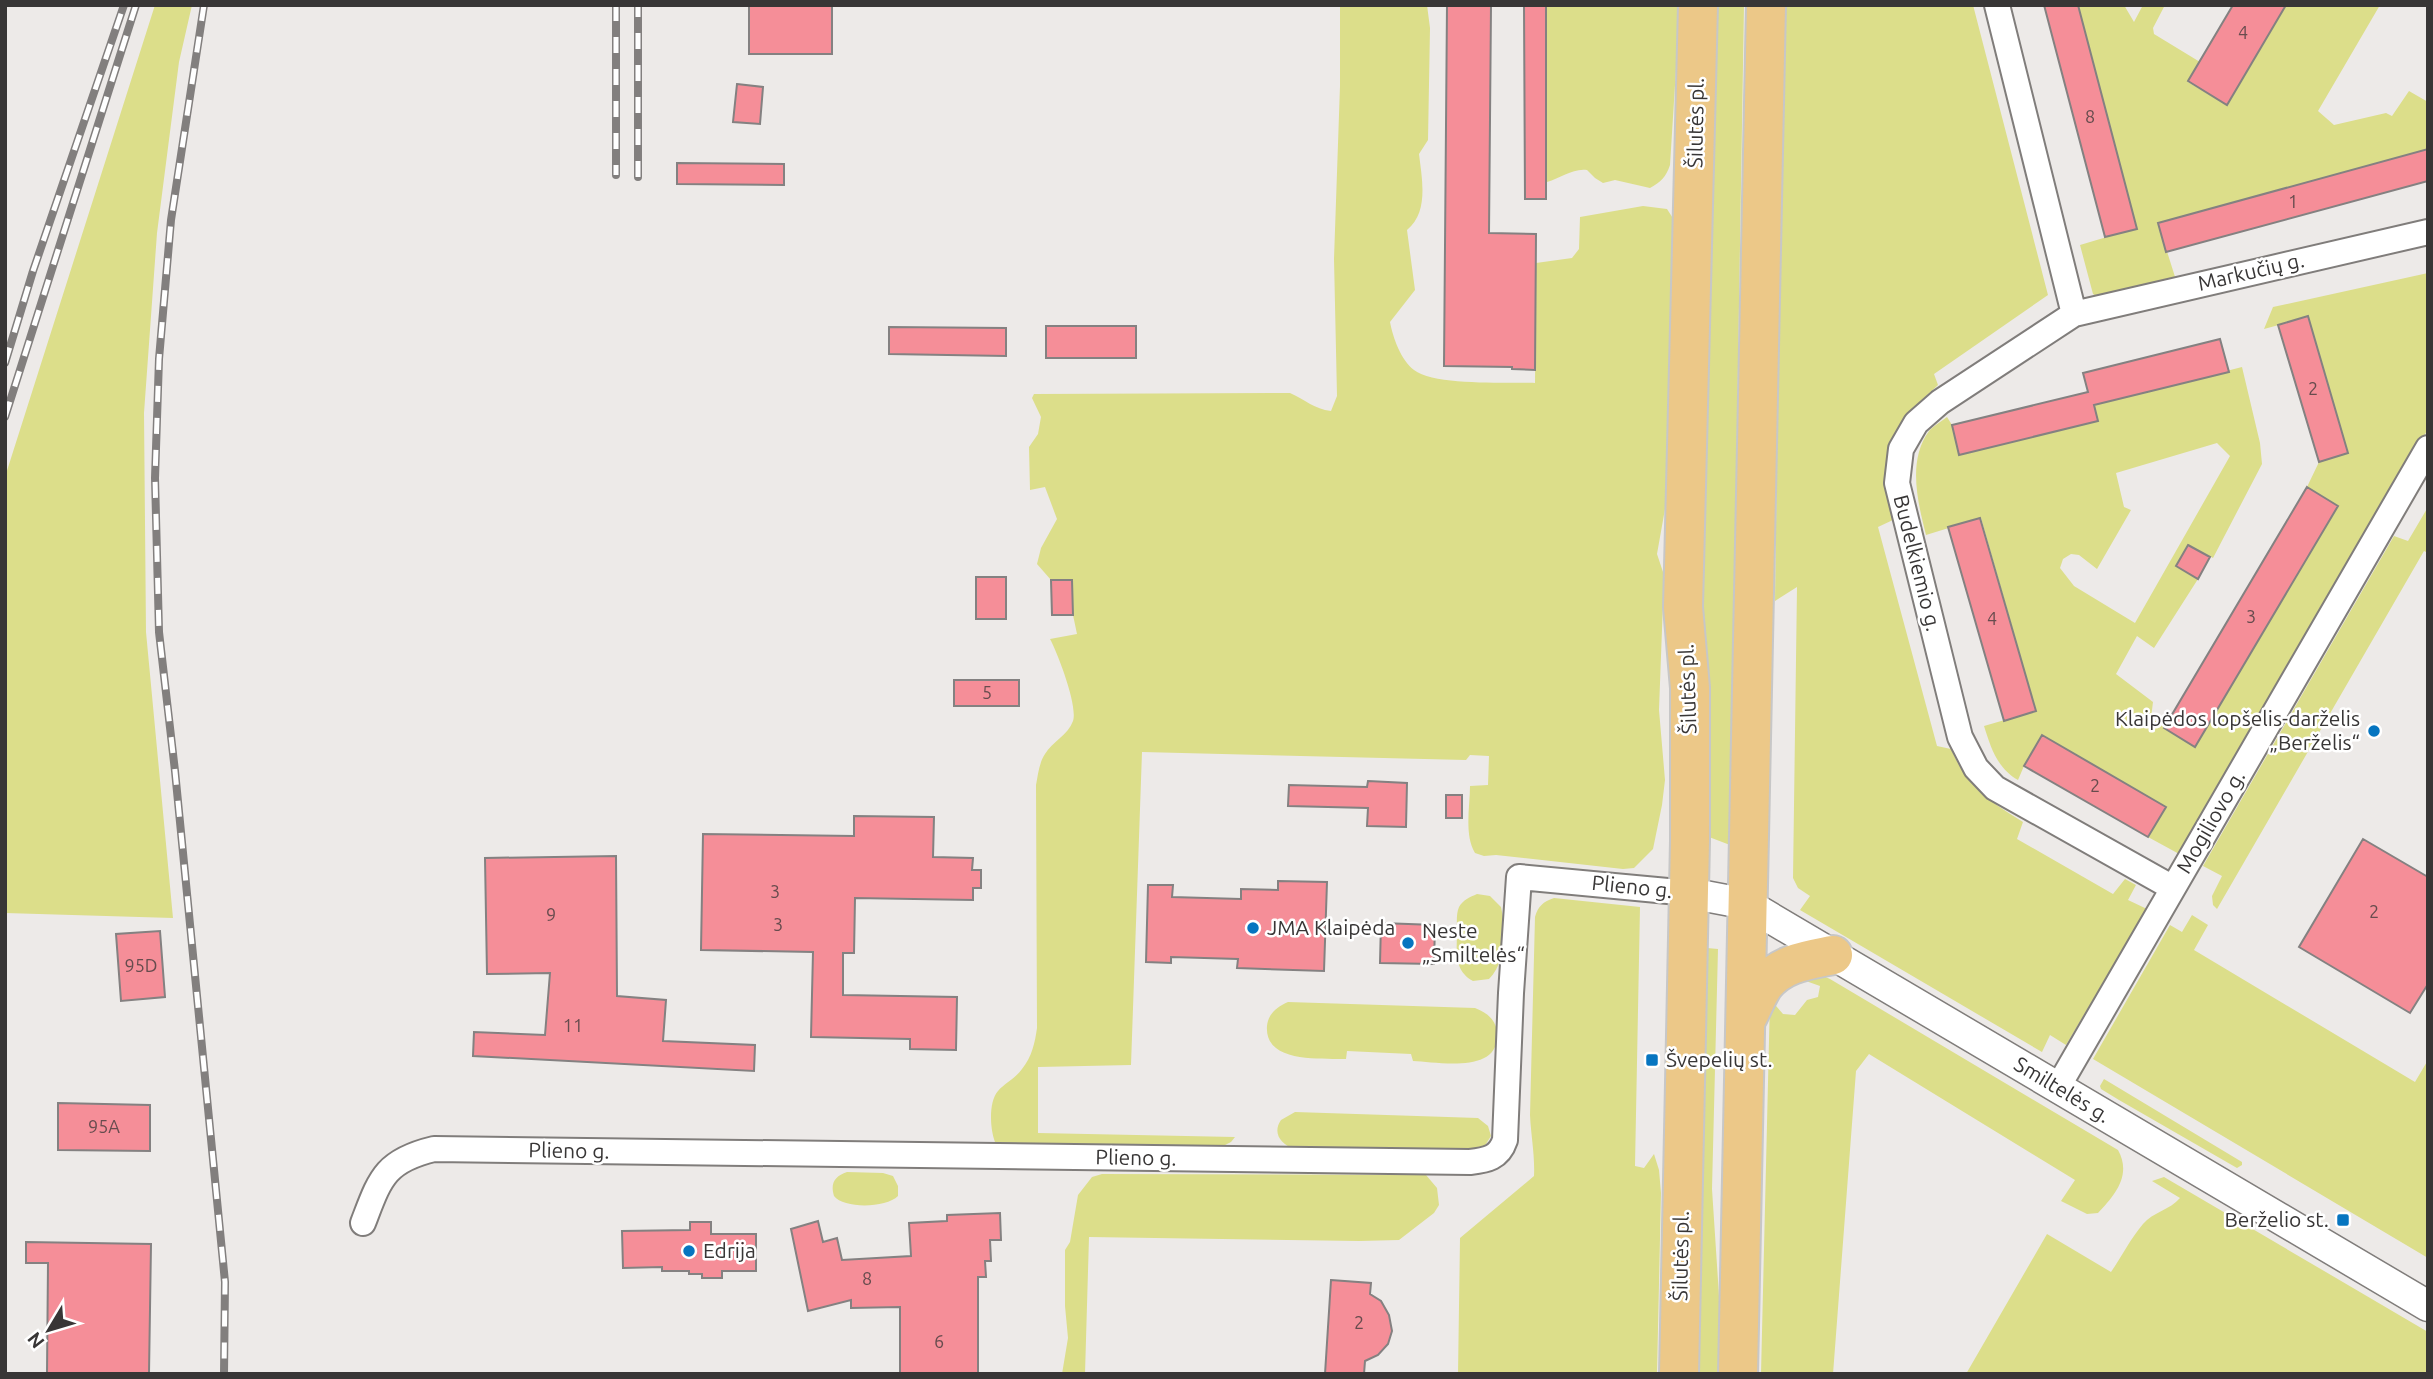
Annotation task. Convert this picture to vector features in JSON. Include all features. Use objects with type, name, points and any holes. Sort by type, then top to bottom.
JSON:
[{"type":"main road","name":"Šilutės pl.","points":[[1679,1374],[1689,893],[1690,688],[1683,607],[1699,5]]},
{"type":"main road","points":[[1738,1374],[1766,5]]},
{"type":"main road","points":[[1745,1022],[1764,985],[1782,969],[1796,962],[1833,955]]},
{"type":"street","points":[[1997,5],[2074,314]]},
{"type":"street","name":"Markučių g.","points":[[2074,314],[2428,232]]},
{"type":"street","name":"Budelkiemio g.","points":[[2074,314],[1940,402],[1916,423],[1901,449],[1897,483],[1960,737],[1976,768],[1995,788],[2173,888]]},
{"type":"street","name":"Mogiliovo g.","points":[[2058,1087],[2428,448]]},
{"type":"street","name":"Plieno g.","points":[[363,1223],[379,1182],[393,1166],[410,1155],[434,1149],[1470,1162],[1485,1160],[1502,1150],[1505,1140],[1519,877],[1689,893]]},
{"type":"street","name":"Smiltelės g.","points":[[1689,893],[1747,904],[2428,1306]]},
{"type":"green space","points":[[155,5],[192,5],[179,62],[157,233],[144,413],[146,632],[173,918],[5,913],[5,477]]},
{"type":"green space","points":[[1340,5],[1427,5],[1430,28],[1428,140],[1419,154],[1422,195],[1419,214],[1407,230],[1415,290],[1390,322],[1398,348],[1414,370],[1438,379],[1454,381],[1535,383],[1536,263],[1572,258],[1579,249],[1580,217],[1643,206],[1667,209],[1676,223],[1668,492],[1657,554],[1664,575],[1659,710],[1665,780],[1653,849],[1634,868],[1623,869],[1475,853],[1469,829],[1470,786],[1488,785],[1489,756],[1470,755],[1466,760],[1142,752],[1131,1065],[1038,1067],[1038,1133],[1235,1137],[1219,1148],[996,1144],[991,1117],[995,1096],[1025,1064],[1037,1028],[1037,777],[1043,758],[1071,726],[1074,714],[1066,680],[1050,639],[1077,634],[1073,615],[1072,580],[1051,580],[1037,564],[1041,548],[1057,519],[1045,487],[1030,490],[1029,447],[1038,434],[1041,417],[1032,398],[1034,394],[1290,393],[1331,411],[1337,396],[1334,259]]},
{"type":"green space","points":[[1546,5],[1680,5],[1670,165],[1665,176],[1654,186],[1650,188],[1615,180],[1603,183],[1587,170],[1572,172],[1547,182]]},
{"type":"green space","points":[[1709,5],[1744,5],[1730,845],[1709,837],[1709,685],[1694,614]]},
{"type":"green space","points":[[1783,5],[1973,5],[2048,295],[1934,374],[1938,385],[1904,417],[1894,439],[1895,519],[1878,527],[1937,746],[1951,749],[1972,783],[2023,822],[2017,839],[2113,894],[2125,879],[2136,885],[2128,900],[2147,909],[2066,1045],[2050,1035],[2042,1052],[1800,910],[1810,896],[1798,888],[1793,878],[1797,587],[1775,601]]},
{"type":"green space","points":[[2078,5],[2124,5],[2134,22],[2143,5],[2165,5],[2153,28],[2154,34],[2200,62],[2188,82],[2227,105],[2286,5],[2380,5],[2318,111],[2334,125],[2386,113],[2392,116],[2409,91],[2428,102],[2428,149],[2158,223],[2176,280],[2101,299],[2093,294],[2080,245],[2137,228]]},
{"type":"green space","points":[[2428,273],[2428,429],[2181,855],[2148,837],[2165,807],[2024,766],[2018,780],[2000,763],[1992,750],[1984,726],[2036,711],[1981,518],[1926,535],[1916,482],[1918,455],[1929,431],[1947,417],[1952,425],[1960,455],[2097,421],[2094,405],[2242,367],[2260,443],[2262,464],[2213,558],[2188,545],[2176,566],[2198,579],[2154,648],[2137,636],[2116,674],[2153,702],[2151,718],[2195,747],[2338,506],[2307,487],[2319,462],[2348,453],[2308,317],[2264,329],[2273,307]],"holes":[[[2217,443],[2230,456],[2135,623],[2074,586],[2060,568],[2063,559],[2071,554],[2079,555],[2097,569],[2131,510],[2124,507],[2116,473]]]},
{"type":"green space","points":[[2428,507],[2428,553],[2424,551],[2217,909],[2213,905],[2212,896],[2222,876],[2203,866],[2394,536],[2408,541]]},
{"type":"green space","points":[[1477,894],[1490,896],[1501,907],[1504,935],[1502,955],[1495,972],[1489,979],[1473,981],[1459,965],[1457,918],[1461,905]]},
{"type":"green space","points":[[1554,898],[1640,907],[1635,1166],[1644,1168],[1654,1154],[1659,1170],[1661,1193],[1657,1374],[1458,1374],[1460,1238],[1534,1176],[1530,1115],[1535,917],[1541,905]]},
{"type":"green space","points":[[2192,915],[2208,925],[2194,950],[2415,1082],[2428,1060],[2428,1258],[2093,1059],[2170,925],[2182,932]]},
{"type":"green space","points":[[1707,948],[1718,949],[1712,1189],[1720,1311],[1719,1374],[1696,1374]]},
{"type":"green space","points":[[1806,968],[1830,979],[2118,1150],[2123,1168],[2120,1184],[2110,1199],[2098,1213],[2087,1214],[2061,1201],[2075,1180],[1869,1054],[1856,1071],[1833,1374],[1761,1374],[1770,999],[1783,1014],[1795,1015],[1807,1000],[1818,997],[1820,986],[1803,980]]},
{"type":"green space","points":[[1288,1002],[1475,1008],[1486,1014],[1494,1023],[1497,1031],[1496,1045],[1490,1054],[1479,1060],[1452,1064],[1413,1061],[1411,1054],[1347,1051],[1346,1059],[1297,1056],[1275,1047],[1269,1038],[1267,1026],[1271,1014]]},
{"type":"green space","points":[[2104,1079],[2242,1162],[2242,1165],[2237,1168],[2101,1089]]},
{"type":"green space","points":[[1295,1112],[1478,1118],[1488,1126],[1491,1136],[1484,1147],[1478,1150],[1294,1149],[1279,1138],[1277,1129],[1281,1120]]},
{"type":"green space","points":[[847,1172],[883,1173],[893,1176],[898,1186],[898,1196],[875,1205],[855,1205],[839,1200],[834,1196],[833,1184],[839,1176]]},
{"type":"green space","points":[[1102,1174],[1426,1175],[1437,1188],[1439,1205],[1434,1213],[1399,1240],[1089,1237],[1085,1374],[1062,1374],[1068,1338],[1065,1250],[1070,1242],[1078,1195],[1092,1177]]},
{"type":"green space","points":[[2164,1177],[2428,1332],[2428,1374],[1966,1374],[2047,1234],[2111,1272],[2143,1224],[2180,1198],[2152,1181]]},
{"type":"building","points":[[749,5],[832,5],[832,54],[749,54]]},
{"type":"building","points":[[1447,5],[1491,5],[1489,233],[1536,234],[1535,370],[1444,366]]},
{"type":"building","points":[[1524,5],[1546,5],[1546,199],[1525,199]]},
{"type":"building","points":[[2044,5],[2078,5],[2137,229],[2105,237]]},
{"type":"building","points":[[2233,5],[2286,5],[2227,105],[2188,81]]},
{"type":"building","points":[[737,84],[763,87],[760,124],[733,122]]},
{"type":"building","points":[[2428,149],[2428,181],[2166,252],[2158,223]]},
{"type":"building","points":[[677,163],[784,164],[784,185],[677,184]]},
{"type":"building","points":[[2308,316],[2348,453],[2319,462],[2278,325]]},
{"type":"building","points":[[1046,326],[1136,326],[1136,358],[1046,358]]},
{"type":"building","points":[[889,327],[1006,328],[1006,356],[889,354]]},
{"type":"building","points":[[2220,339],[2229,372],[2094,405],[2098,421],[1959,455],[1952,425],[2088,392],[2083,373]]},
{"type":"building","points":[[2307,487],[2338,506],[2195,747],[2164,728]]},
{"type":"building","points":[[1980,518],[2036,711],[2004,721],[1948,527]]},
{"type":"building","points":[[2188,545],[2210,557],[2198,579],[2176,566]]},
{"type":"building","points":[[976,577],[1006,577],[1006,619],[976,619]]},
{"type":"building","points":[[1051,580],[1072,580],[1073,615],[1052,615]]},
{"type":"building","points":[[954,680],[1019,680],[1019,706],[954,706]]},
{"type":"building","points":[[2042,735],[2166,807],[2148,837],[2024,766]]},
{"type":"building","points":[[1368,781],[1407,783],[1406,827],[1367,826],[1368,808],[1288,806],[1289,785],[1367,787]]},
{"type":"building","points":[[1446,795],[1462,795],[1462,818],[1446,818]]},
{"type":"building","points":[[854,816],[934,817],[933,857],[973,858],[972,870],[981,870],[981,888],[973,888],[973,900],[855,898],[854,953],[843,953],[843,995],[957,997],[956,1050],[910,1049],[910,1039],[811,1037],[813,952],[701,950],[703,834],[854,836]]},
{"type":"building","points":[[2363,839],[2428,877],[2428,984],[2410,1013],[2299,947]]},
{"type":"building","points":[[616,856],[617,996],[666,1000],[663,1041],[755,1045],[754,1071],[473,1056],[474,1032],[545,1035],[550,973],[487,974],[485,858]]},
{"type":"building","name":"JMA Klaipėda","points":[[1278,881],[1327,882],[1324,971],[1237,968],[1238,959],[1171,957],[1171,963],[1146,962],[1148,885],[1173,885],[1172,897],[1241,899],[1241,889],[1278,890]]},
{"type":"building","points":[[1381,923],[1435,925],[1434,964],[1380,963]]},
{"type":"building","points":[[160,931],[165,997],[121,1001],[116,934]]},
{"type":"building","points":[[58,1103],[150,1105],[150,1151],[58,1150]]},
{"type":"building","points":[[1000,1213],[1001,1240],[990,1240],[991,1261],[985,1261],[986,1277],[978,1277],[978,1374],[900,1374],[900,1307],[851,1308],[851,1300],[808,1311],[791,1229],[818,1221],[823,1242],[837,1238],[842,1260],[911,1256],[909,1223],[947,1221],[947,1215]]},
{"type":"building","name":"Edrija","points":[[690,1222],[711,1222],[711,1234],[756,1234],[756,1271],[722,1271],[722,1278],[702,1278],[702,1274],[689,1274],[689,1271],[662,1271],[662,1267],[623,1268],[622,1231],[690,1230]]},
{"type":"building","points":[[26,1242],[151,1244],[149,1374],[47,1374],[48,1263],[26,1263]]},
{"type":"building","points":[[1331,1280],[1371,1283],[1370,1294],[1381,1301],[1389,1315],[1392,1331],[1388,1344],[1378,1355],[1365,1361],[1364,1374],[1325,1374]]},
{"type":"railway","points":[[5,363],[33,271],[124,5]]},
{"type":"railway","points":[[5,417],[136,5]]},
{"type":"railway","points":[[204,5],[171,220],[159,359],[155,478],[159,632],[225,1282],[224,1374]]},
{"type":"railway","points":[[616,5],[616,175]]},
{"type":"railway","points":[[638,5],[638,177]]},
{"type":"place","name":"Klaipėdos lopšelis-darželis „Berželis“","points":[[2374,731]]},
{"type":"place","name":"JMA Klaipėda","points":[[1253,928]]},
{"type":"place","name":"Neste „Smiltelės“","points":[[1408,943]]},
{"type":"place","name":"Švepelių st.","points":[[1652,1060]]},
{"type":"place","name":"Berželio st.","points":[[2343,1220]]},
{"type":"place","name":"Edrija","points":[[689,1251]]}]
